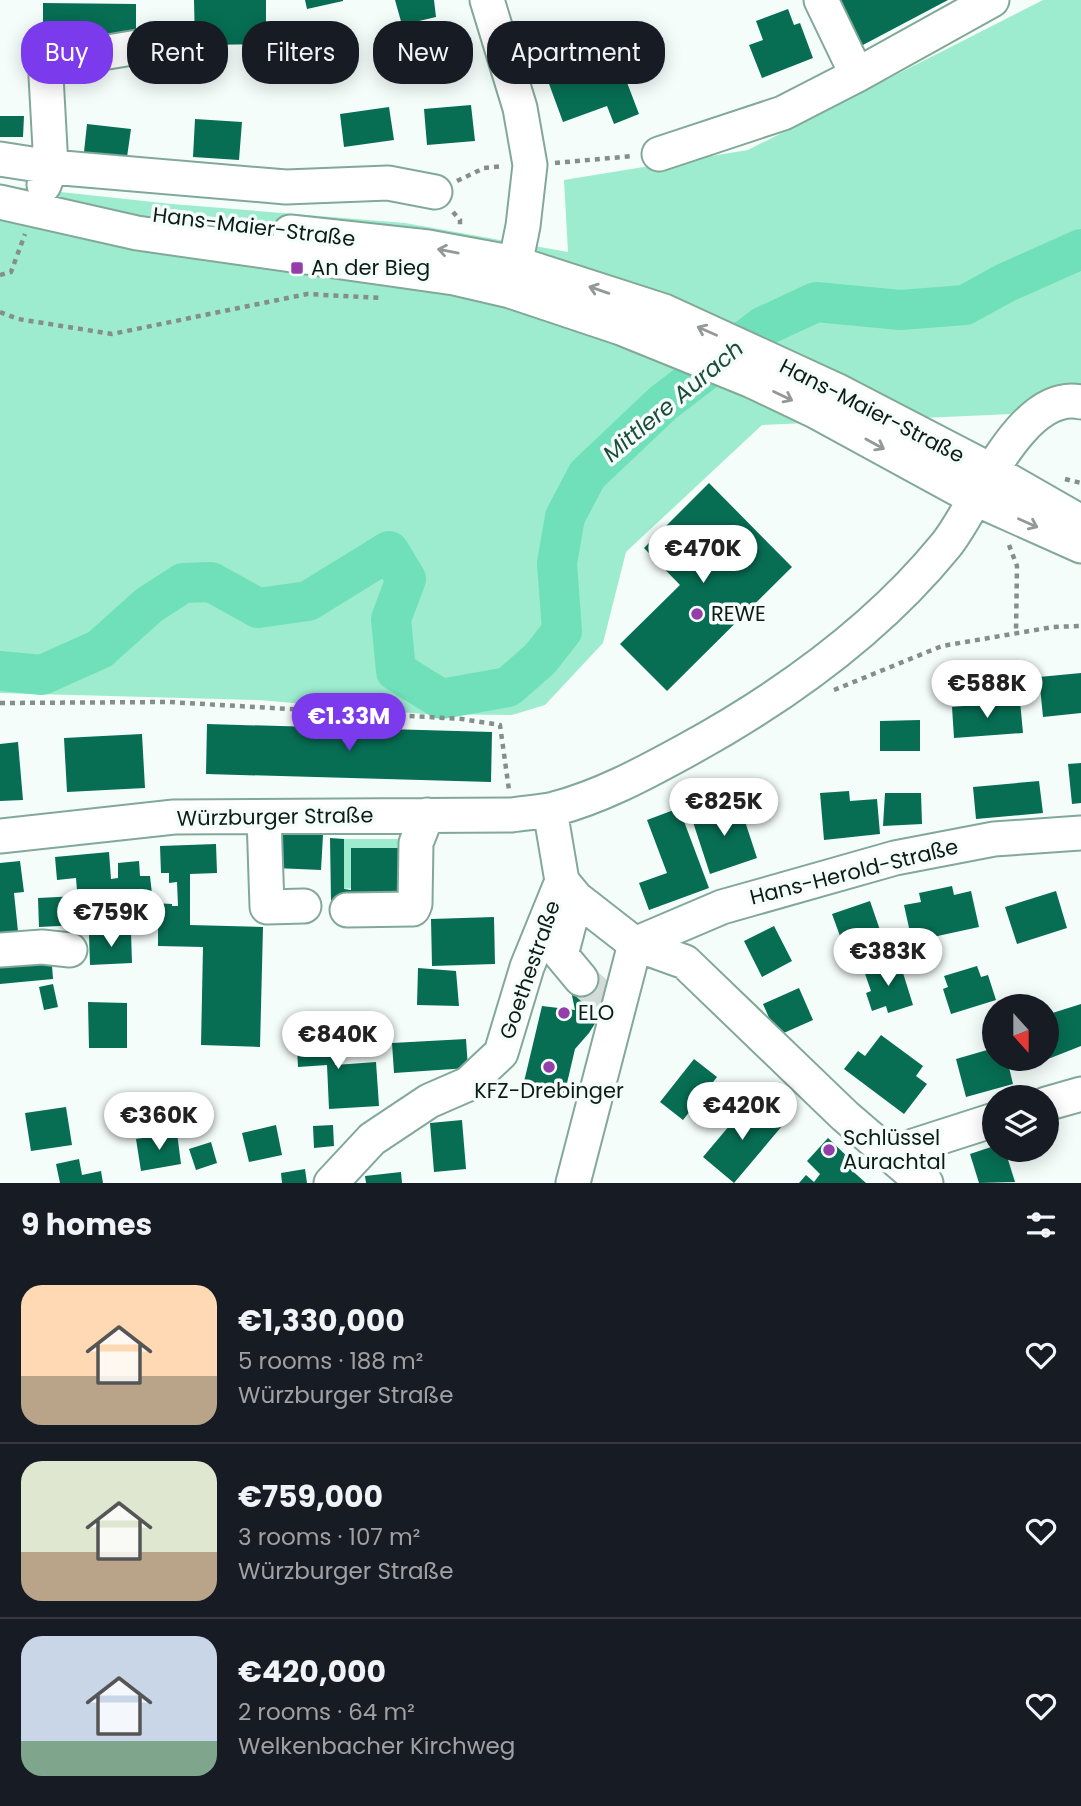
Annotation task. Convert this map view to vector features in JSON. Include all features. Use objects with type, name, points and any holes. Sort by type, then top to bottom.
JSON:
[{"type":"street","points":[[486,0],[520,108],[530,165],[523,226],[512,277]]},
{"type":"street","points":[[821,0],[858,75]]},
{"type":"street","points":[[659,153],[783,113],[858,75],[992,0]]},
{"type":"street","points":[[46,213],[51,167],[46,76],[48,67],[54,62],[66,59],[127,49]]},
{"type":"street","points":[[0,159],[51,167],[286,187],[388,183],[435,192]]},
{"type":"street","name":"Hans-Maier-Straße","points":[[0,202],[46,213],[136,214],[428,247],[512,277],[621,328],[752,380],[826,400]]},
{"type":"street","name":"Hans-Maier-Straße","points":[[512,277],[664,312],[984,485]]},
{"type":"street","name":"Würzburger Straße","points":[[0,836],[174,817],[512,814],[551,810],[606,791],[655,768],[757,708],[871,624],[920,577],[950,540],[1026,423],[1059,402],[1081,402]]},
{"type":"street","points":[[984,485],[1081,522]]},
{"type":"street","points":[[984,485],[1081,546]]},
{"type":"street","points":[[551,810],[569,889],[561,955],[581,979]]},
{"type":"street","points":[[346,910],[413,909],[416,843],[427,815]]},
{"type":"street","points":[[264,817],[267,907],[304,906]]},
{"type":"street","name":"Hans-Herold-Straße","points":[[635,944],[722,907],[895,858],[994,839],[1081,832]]},
{"type":"street","points":[[569,889],[635,944],[685,962],[911,1176]]},
{"type":"street","name":"Goethestraße","points":[[331,1183],[372,1139],[429,1101],[468,1084],[501,1053],[527,967],[569,889]]},
{"type":"street","points":[[573,1183],[612,1007],[635,944]]},
{"type":"street","points":[[0,950],[42,947],[69,950]]},
{"type":"street","points":[[1059,1100],[1081,1094]]},
{"type":"street","points":[[911,1176],[913,1146],[982,1123]]},
{"type":"path","points":[[435,192],[484,167],[659,153]]},
{"type":"path","points":[[0,275],[11,272],[46,213]]},
{"type":"path","points":[[0,312],[18,318],[112,334],[307,294],[389,298]]},
{"type":"path","points":[[1006,537],[1017,566],[1016,633]]},
{"type":"path","points":[[834,690],[942,646],[1054,627],[1081,626]]},
{"type":"path","points":[[0,703],[169,702],[462,719],[500,725],[512,814]]},
{"type":"green space","points":[[1043,0],[1081,0],[1081,411],[762,425],[626,552],[603,643],[545,705],[512,715],[424,714],[258,700],[0,693],[0,204],[5,186],[172,204],[405,223],[568,252],[564,180],[748,150]]},
{"type":"green space","points":[[344,839],[407,839],[406,848],[352,848],[351,888],[344,889]]},
{"type":"building","points":[[194,0],[266,0],[266,21],[242,21],[242,44],[228,45],[228,21],[194,21]]},
{"type":"building","points":[[305,0],[343,0],[343,1],[307,9]]},
{"type":"building","points":[[395,0],[434,0],[436,17],[401,21]]},
{"type":"building","points":[[837,0],[948,0],[861,46]]},
{"type":"building","points":[[43,3],[136,4],[136,21],[127,21],[127,42],[113,42],[113,21],[43,21]]},
{"type":"building","points":[[788,9],[794,25],[800,23],[813,58],[762,78],[749,45],[763,40],[756,21]]},
{"type":"building","points":[[549,84],[628,84],[639,114],[614,124],[607,106],[563,122]]},
{"type":"building","points":[[471,105],[475,141],[427,145],[424,109]]},
{"type":"building","points":[[389,107],[394,140],[344,147],[340,114]]},
{"type":"building","points":[[0,116],[24,116],[23,137],[0,137]]},
{"type":"building","points":[[195,119],[242,122],[239,160],[193,157]]},
{"type":"building","points":[[87,124],[131,129],[127,157],[84,152]]},
{"type":"building","name":"REWE","points":[[709,483],[792,567],[667,691],[620,644],[680,585],[644,548]]},
{"type":"building","points":[[1081,673],[1081,713],[1043,717],[1039,677]]},
{"type":"building","points":[[1020,701],[1023,733],[954,738],[952,707]]},
{"type":"building","points":[[920,720],[920,751],[880,751],[880,721]]},
{"type":"building","points":[[207,724],[492,732],[491,782],[206,774]]},
{"type":"building","points":[[142,734],[145,788],[67,792],[64,738]]},
{"type":"building","points":[[18,742],[23,800],[0,801],[0,744]]},
{"type":"building","points":[[1081,763],[1081,803],[1072,804],[1068,764]]},
{"type":"building","points":[[1039,781],[1043,813],[976,819],[973,787]]},
{"type":"building","points":[[849,791],[850,801],[877,799],[880,834],[824,840],[820,793]]},
{"type":"building","points":[[885,793],[921,793],[922,824],[883,826]]},
{"type":"building","points":[[739,803],[757,858],[710,874],[692,819]]},
{"type":"building","points":[[679,808],[709,888],[649,910],[639,883],[667,873],[647,820]]},
{"type":"building","points":[[277,833],[323,835],[321,870],[275,868]]},
{"type":"building","points":[[330,838],[344,839],[344,889],[351,890],[351,848],[406,848],[408,905],[331,901]]},
{"type":"building","points":[[216,844],[217,873],[190,874],[190,925],[263,927],[260,1047],[201,1045],[203,947],[158,946],[158,928],[120,927],[120,901],[104,903],[103,894],[84,896],[83,891],[77,891],[76,878],[57,880],[55,857],[109,852],[111,879],[118,878],[118,863],[139,861],[140,876],[150,876],[153,903],[178,906],[177,882],[169,883],[169,873],[161,873],[160,846]]},
{"type":"building","points":[[20,861],[24,892],[14,893],[19,941],[0,943],[0,863]]},
{"type":"building","points":[[952,886],[954,895],[971,891],[979,927],[933,937],[930,933],[911,937],[904,905],[921,902],[919,893]]},
{"type":"building","points":[[1056,891],[1067,928],[1017,944],[1005,907]]},
{"type":"building","points":[[78,896],[79,925],[39,927],[38,898]]},
{"type":"building","points":[[870,901],[881,933],[844,947],[832,914]]},
{"type":"building","points":[[494,917],[495,964],[432,966],[431,919]]},
{"type":"building","points":[[774,926],[792,961],[762,977],[744,941]]},
{"type":"building","points":[[131,932],[132,963],[90,965],[89,935]]},
{"type":"building","points":[[51,952],[53,979],[0,984],[0,956]]},
{"type":"building","points":[[899,960],[913,1005],[888,1013],[886,1006],[872,1011],[866,993],[871,991],[864,971]]},
{"type":"building","points":[[977,966],[981,977],[988,975],[994,994],[982,994],[982,1004],[951,1014],[943,989],[948,987],[944,976]]},
{"type":"building","points":[[418,968],[456,971],[459,1006],[417,1005]]},
{"type":"building","name":"KFZ-Drebinger","points":[[593,972],[610,1000],[575,1049],[564,1096],[523,1086],[542,1006],[575,1010],[570,986]]},
{"type":"building","points":[[53,984],[58,1007],[44,1010],[39,987]]},
{"type":"building","points":[[799,988],[813,1020],[777,1036],[763,1004]]},
{"type":"building","points":[[88,1002],[127,1003],[127,1048],[89,1048]]},
{"type":"building","points":[[1081,1004],[1081,1046],[1059,1055],[1059,1011]]},
{"type":"building","points":[[332,1027],[335,1065],[376,1062],[379,1106],[329,1109],[327,1065],[298,1067],[296,1029]]},
{"type":"building","points":[[881,1035],[923,1066],[916,1076],[927,1084],[904,1114],[844,1069],[858,1051],[865,1056]]},
{"type":"building","points":[[466,1039],[468,1068],[394,1073],[392,1043]]},
{"type":"building","points":[[982,1051],[982,1071],[1010,1071],[1013,1084],[982,1085],[982,1093],[966,1097],[956,1059]]},
{"type":"building","points":[[694,1059],[717,1077],[683,1120],[660,1102]]},
{"type":"building","points":[[751,1100],[782,1126],[734,1183],[703,1157]]},
{"type":"building","points":[[66,1107],[72,1145],[31,1151],[25,1113]]},
{"type":"building","points":[[462,1120],[466,1169],[434,1172],[430,1123]]},
{"type":"building","points":[[276,1125],[282,1155],[249,1162],[242,1133]]},
{"type":"building","points":[[333,1125],[334,1146],[314,1148],[313,1126]]},
{"type":"building","points":[[177,1133],[181,1164],[141,1171],[136,1139]]},
{"type":"building","name":"Schlüssel Aurachtal","points":[[828,1138],[853,1162],[848,1167],[866,1183],[799,1183],[806,1175],[814,1182],[820,1174],[807,1161]]},
{"type":"building","points":[[211,1142],[217,1163],[196,1170],[189,1149]]},
{"type":"building","points":[[982,1150],[982,1162],[1009,1162],[1015,1182],[979,1183],[970,1154]]},
{"type":"building","points":[[79,1159],[82,1175],[101,1171],[103,1183],[60,1183],[56,1164]]},
{"type":"building","points":[[305,1169],[307,1183],[282,1183],[281,1173]]},
{"type":"building","points":[[401,1172],[402,1183],[366,1183],[365,1176]]},
{"type":"waterway","name":"Mittlere Aurach","points":[[0,671],[42,675],[100,649],[149,605],[183,583],[211,582],[258,608],[308,601],[389,551],[406,579],[391,619],[396,671],[441,699],[508,687],[540,659],[562,631],[557,563],[565,517],[587,475],[663,403],[762,327],[816,302],[900,310],[965,305],[1005,283],[1081,249]]},
{"type":"tunnel","points":[[581,979],[608,1003]]},
{"type":"place","name":"An der Bieg","points":[[297,268]]},
{"type":"place","name":"REWE","points":[[697,614]]},
{"type":"place","name":"ELO","points":[[564,1013]]},
{"type":"place","name":"KFZ-Drebinger","points":[[549,1067]]},
{"type":"place","name":"Schlüssel Aurachtal","points":[[829,1150]]}]
